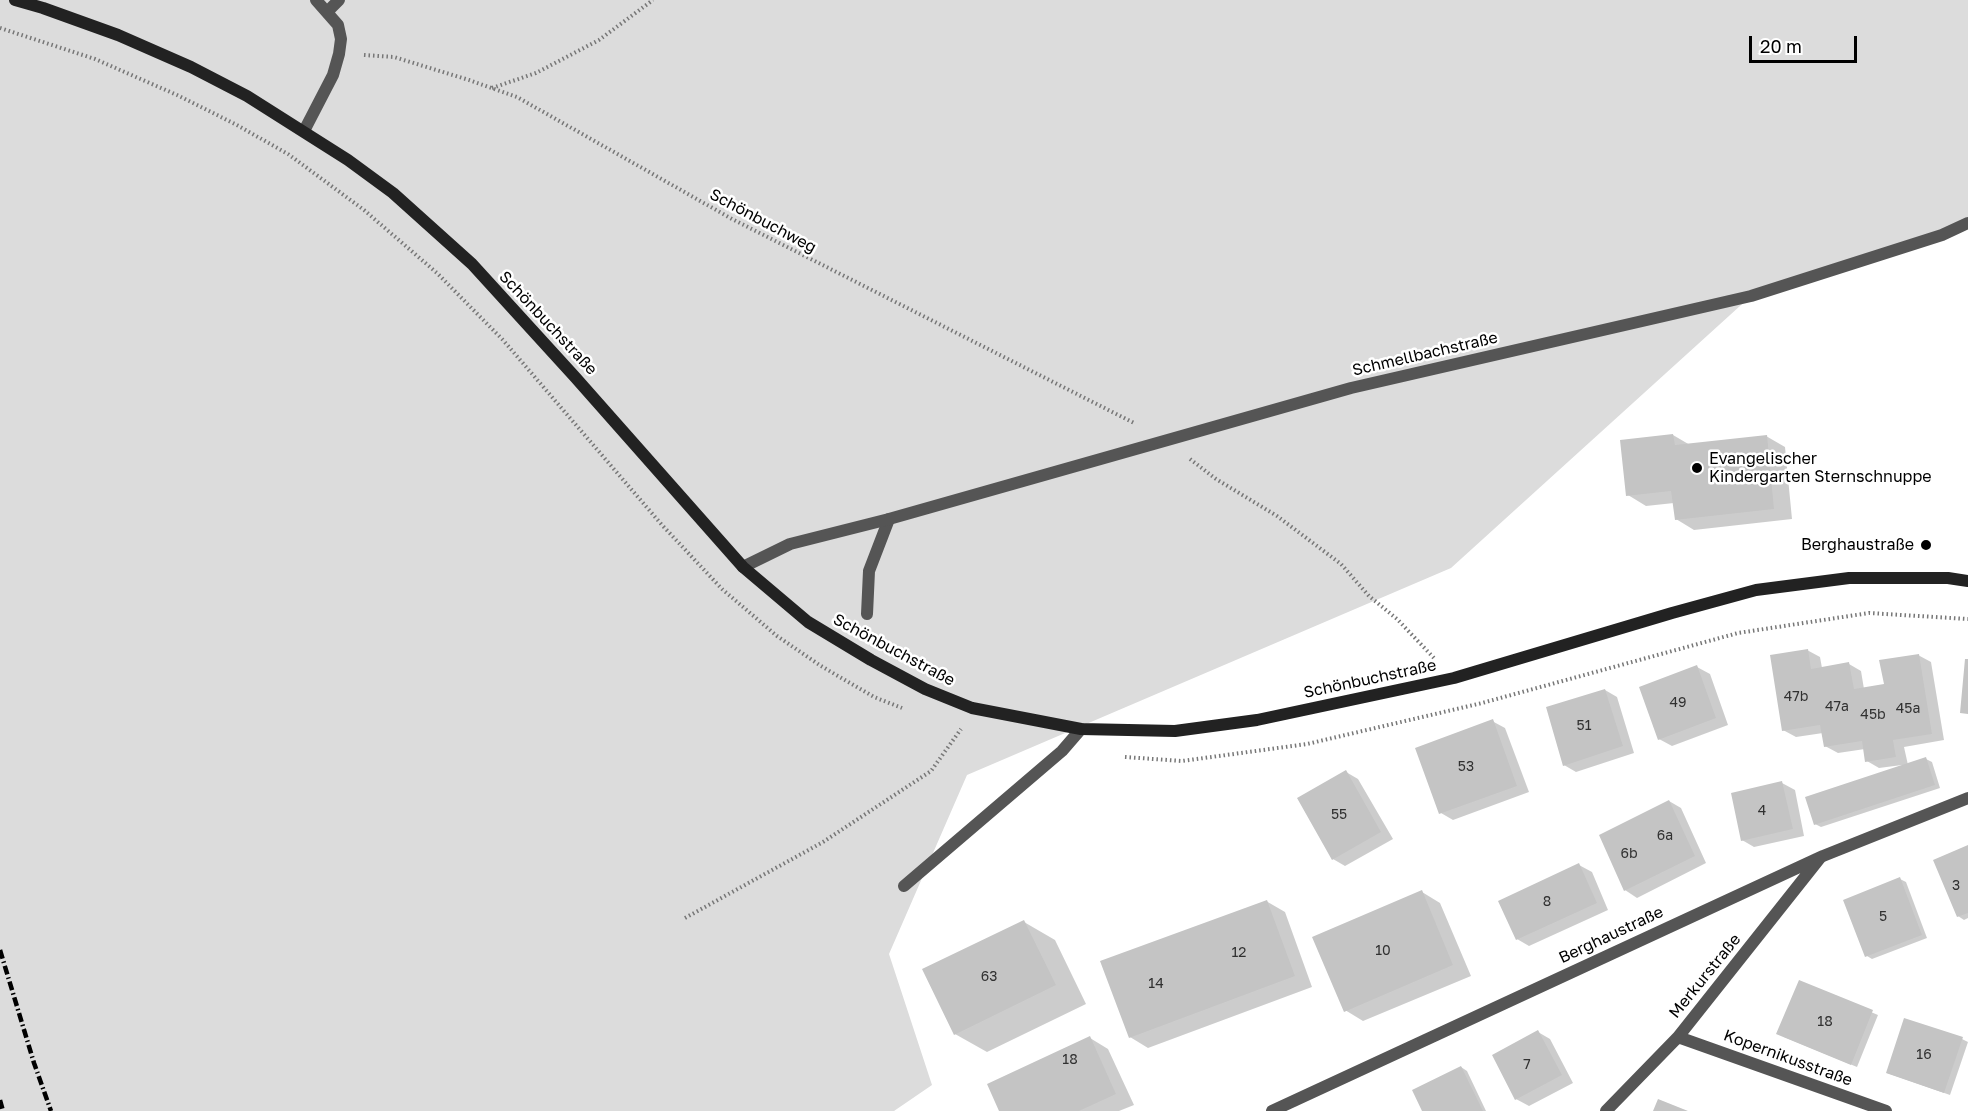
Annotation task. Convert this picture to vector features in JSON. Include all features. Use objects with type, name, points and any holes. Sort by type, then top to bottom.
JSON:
[{"type":"main road","name":"Schönbuchstraße","points":[[15,0],[118,35],[191,67],[247,96],[304,130],[393,193],[472,264],[575,376],[743,567],[808,622],[925,689],[972,708],[1081,729],[1175,731],[1257,720],[1454,678],[1756,590],[1849,578],[1948,578],[1968,581]]},
{"type":"street","points":[[304,130],[333,75],[341,39],[338,26],[328,11],[316,0]]},
{"type":"street","points":[[328,11],[339,0]]},
{"type":"street","name":"Schmellbachstraße","points":[[743,567],[790,544],[889,519],[1350,388],[1751,296],[1942,235],[1968,223]]},
{"type":"street","points":[[867,614],[869,571],[889,519]]},
{"type":"street","points":[[904,886],[1062,751],[1081,729]]},
{"type":"street","name":"Berghaustraße","points":[[1272,1111],[1822,855],[1968,798]]},
{"type":"street","name":"Merkurstraße","points":[[1606,1111],[1678,1036],[1822,855]]},
{"type":"street","name":"Kopernikusstraße","points":[[1678,1036],[1886,1111]]},
{"type":"path","points":[[492,88],[536,73],[599,40],[653,0]]},
{"type":"path","points":[[0,27],[96,59],[235,124],[288,154],[364,210],[437,273],[503,340],[662,525],[722,589],[777,636],[821,666],[874,697],[906,709]]},
{"type":"path","name":"Schönbuchweg","points":[[339,54],[394,57],[517,97],[742,224],[1167,440],[1216,479],[1277,516],[1341,564],[1369,596],[1397,619],[1454,678]]},
{"type":"path","points":[[1120,757],[1182,761],[1307,744],[1482,703],[1738,633],[1869,613],[1968,619]]},
{"type":"path","points":[[685,918],[823,842],[931,771],[961,730],[972,708]]},
{"type":"path","points":[[950,726],[972,732]]},
{"type":"shaded area","points":[[0,0],[1968,0],[1968,223],[1751,296],[1451,568],[967,775],[889,954],[932,1085],[894,1111],[0,1111]]},
{"type":"building","name":"Evangelischer Kindergarten Sternschnuppe","points":[[1673,434],[1675,445],[1767,435],[1774,509],[1675,520],[1671,491],[1626,496],[1620,440]]},
{"type":"building","points":[[1808,649],[1811,669],[1849,662],[1854,689],[1884,684],[1879,660],[1919,654],[1932,734],[1893,740],[1896,757],[1865,762],[1862,741],[1824,747],[1820,725],[1782,731],[1770,655]]},
{"type":"building","points":[[1965,659],[1968,659],[1968,714],[1960,713]]},
{"type":"building","points":[[1697,665],[1716,718],[1658,740],[1639,687]]},
{"type":"building","points":[[1605,689],[1623,746],[1563,766],[1546,707]]},
{"type":"building","points":[[1493,719],[1517,786],[1439,814],[1415,748]]},
{"type":"building","points":[[1926,757],[1935,785],[1814,825],[1805,797]]},
{"type":"building","points":[[1346,770],[1381,832],[1332,860],[1297,798]]},
{"type":"building","points":[[1782,781],[1793,829],[1741,841],[1731,793]]},
{"type":"building","points":[[1669,800],[1695,856],[1624,891],[1599,835]]},
{"type":"building","points":[[1968,845],[1968,913],[1957,917],[1933,860]]},
{"type":"building","points":[[1579,863],[1597,903],[1516,940],[1498,901]]},
{"type":"building","points":[[1900,877],[1922,935],[1865,957],[1843,900]]},
{"type":"building","points":[[1422,890],[1453,965],[1344,1012],[1312,937]]},
{"type":"building","points":[[1267,900],[1295,976],[1129,1038],[1100,961]]},
{"type":"building","points":[[1024,920],[1056,985],[954,1035],[922,969]]},
{"type":"building","points":[[1799,980],[1873,1010],[1851,1065],[1776,1034]]},
{"type":"building","points":[[1904,1018],[1963,1037],[1944,1093],[1886,1073]]},
{"type":"building","points":[[1538,1030],[1562,1075],[1515,1100],[1492,1055]]},
{"type":"building","points":[[1090,1036],[1116,1094],[1079,1111],[999,1111],[987,1084]]},
{"type":"building","points":[[1461,1066],[1483,1111],[1422,1111],[1412,1090]]},
{"type":"building","points":[[1658,1099],[1688,1111],[1653,1111]]},
{"type":"railway","points":[[0,950],[51,1111]]},
{"type":"railway","points":[[0,1100],[3,1111]]},
{"type":"place","name":"Evangelischer Kindergarten Sternschnuppe","points":[[1697,468]]},
{"type":"place","name":"Berghaustraße","points":[[1926,545]]}]
